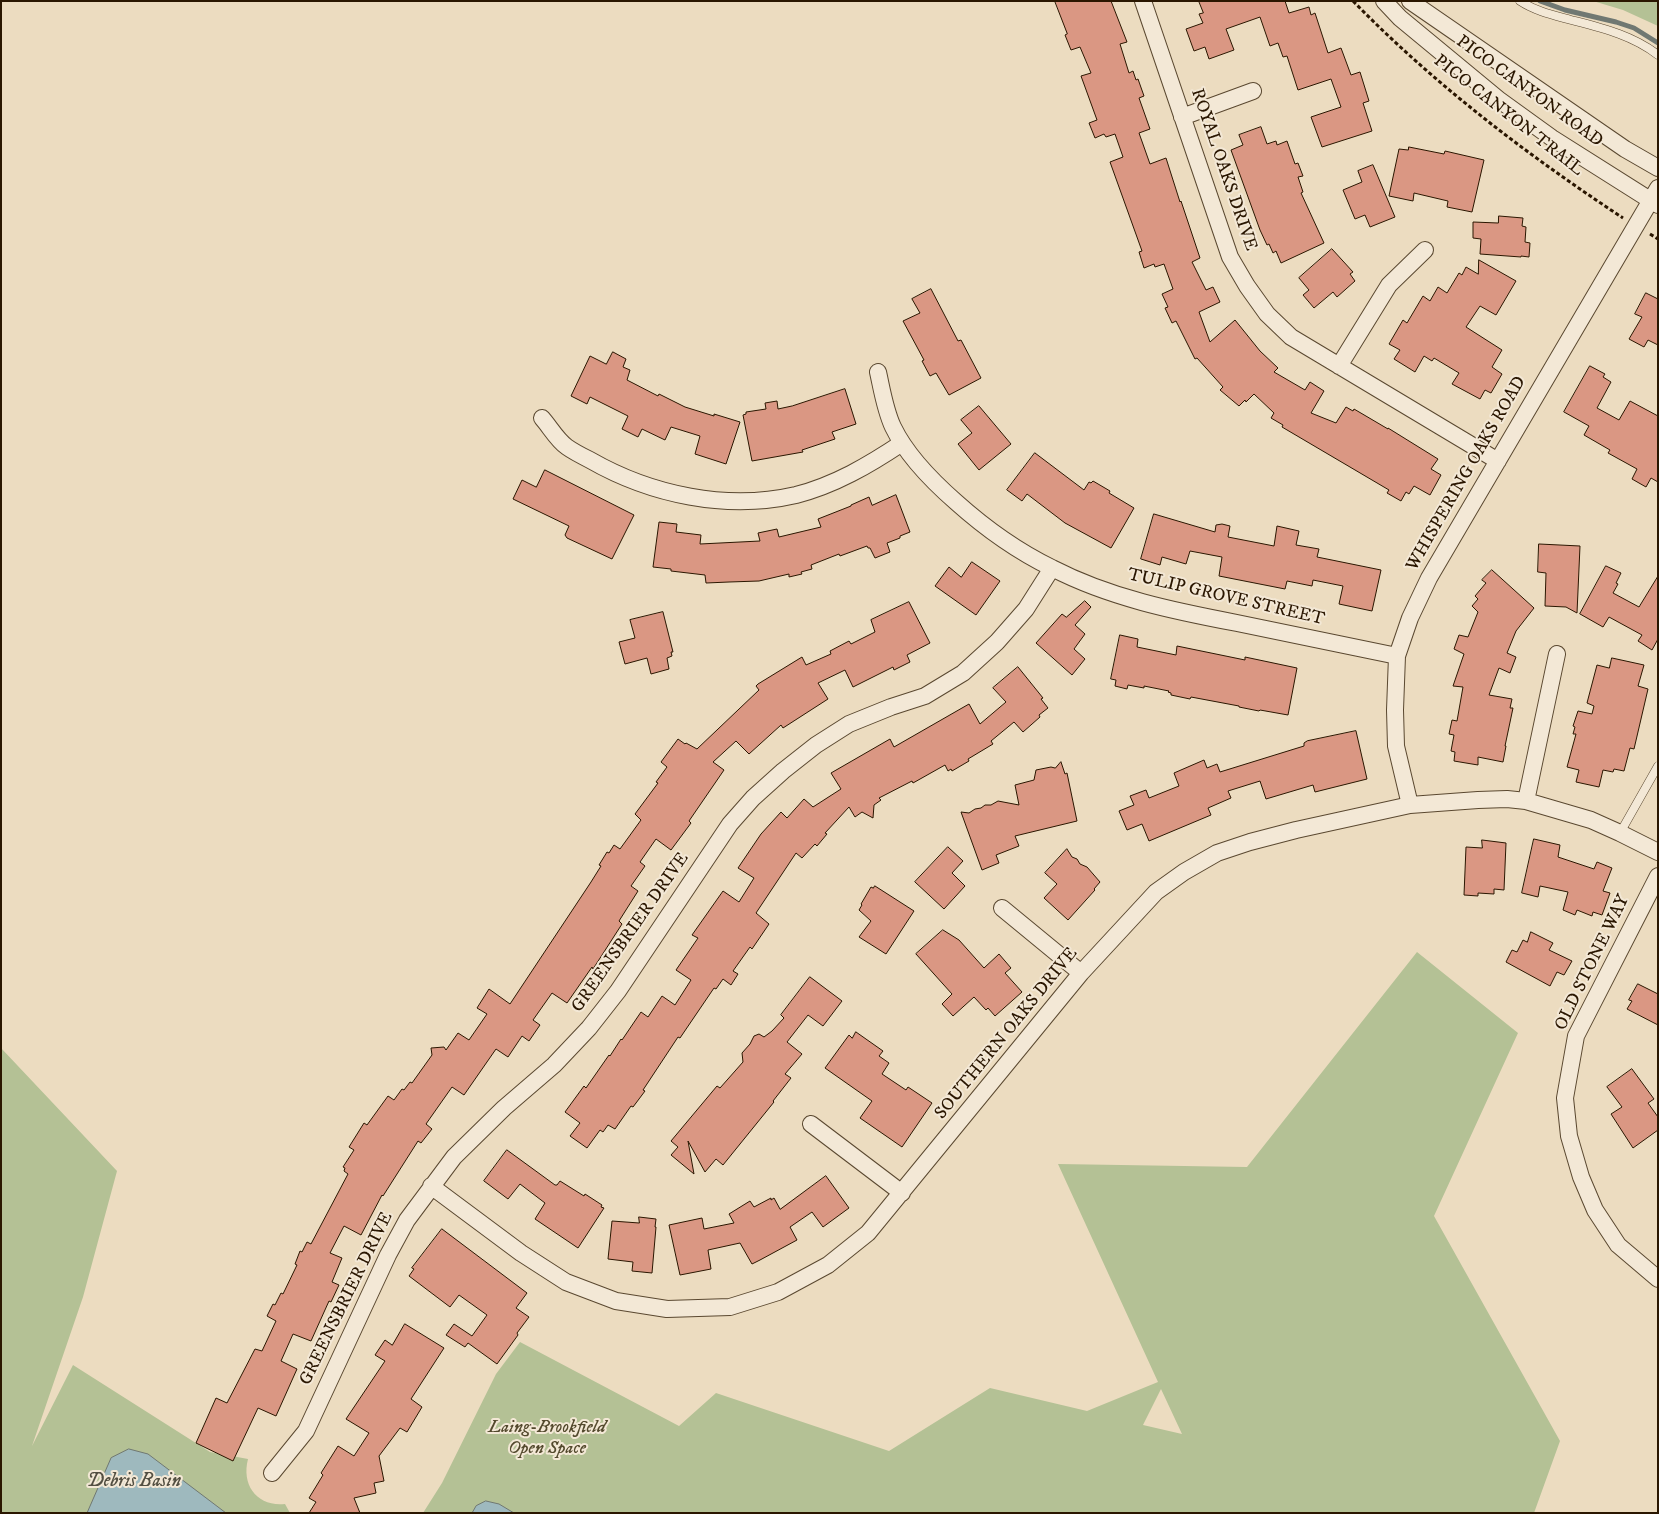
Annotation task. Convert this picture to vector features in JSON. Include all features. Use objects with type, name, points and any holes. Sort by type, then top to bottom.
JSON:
[{"type":"street","name":"ROYAL OAKS DRIVE","points":[[1143,1],[1230,257],[1247,286],[1267,314],[1291,337],[1498,460]]},
{"type":"street","name":"PICO CANYON ROAD","points":[[1384,1],[1406,23],[1506,104],[1552,138],[1655,198]]},
{"type":"street","name":"PICO CANYON ROAD","points":[[1410,1],[1625,149],[1658,168]]},
{"type":"street","points":[[1182,117],[1253,90]]},
{"type":"street","name":"WHISPERING OAKS ROAD","points":[[1410,805],[1396,746],[1395,710],[1397,656],[1410,618],[1429,578],[1634,225],[1655,198]]},
{"type":"street","points":[[1339,366],[1389,285],[1425,250]]},
{"type":"street","name":"TULIP GROVE STREET","points":[[878,372],[892,425],[902,443],[922,468],[944,492],[975,519],[1009,543],[1052,568],[1088,584],[1134,600],[1176,611],[1397,656]]},
{"type":"street","points":[[542,418],[566,446],[614,474],[664,491],[714,500],[758,501],[797,494],[832,482],[867,466],[902,443]]},
{"type":"street","name":"GREENSBRIER DRIVE","points":[[272,1473],[306,1431],[388,1255],[407,1220],[454,1157],[504,1108],[554,1065],[589,1028],[618,991],[730,824],[753,798],[816,745],[849,724],[925,696],[963,673],[997,642],[1026,609],[1052,568]]},
{"type":"street","points":[[1526,801],[1556,654]]},
{"type":"street","name":"SOUTHERN OAKS DRIVE","points":[[431,1186],[521,1253],[566,1282],[616,1301],[667,1309],[730,1307],[778,1292],[828,1265],[868,1233],[1081,973],[1156,892],[1184,872],[1217,853],[1296,830],[1410,805],[1507,799],[1526,801],[1591,820],[1658,852]]},
{"type":"street","name":"OLD STONE WAY","points":[[1658,876],[1576,1036],[1566,1098],[1569,1136],[1581,1177],[1595,1210],[1618,1245],[1658,1279]]},
{"type":"street","points":[[1002,908],[1081,973]]},
{"type":"street","points":[[811,1124],[902,1193]]},
{"type":"lane","points":[[1520,1],[1529,7],[1547,14],[1602,28],[1630,38],[1658,55]]},
{"type":"lane","points":[[1620,833],[1658,766]]},
{"type":"path","name":"PICO CANYON TRAIL","points":[[1353,1],[1418,64],[1507,137],[1580,189],[1658,239]]},
{"type":"green space","points":[[1593,1],[1658,1],[1658,26],[1623,10]]},
{"type":"green space","name":"Laing-Brookfield Open Space","points":[[1417,952],[1518,1033],[1434,1216],[1560,1441],[1534,1513],[423,1513],[442,1483],[496,1374],[520,1342],[679,1426],[716,1393],[889,1451],[990,1388],[1087,1411],[1158,1382],[1058,1164],[1247,1167]],"holes":[[[1161,1389],[1182,1434],[1143,1425]]]},
{"type":"green space","points":[[1,1048],[117,1171],[83,1297],[32,1446],[73,1365],[210,1452],[248,1459],[247,1478],[254,1493],[267,1502],[285,1504],[290,1513],[1,1513]]},
{"type":"water","name":"Debris Basin","points":[[129,1449],[148,1454],[226,1513],[87,1513],[111,1458]]},
{"type":"water","points":[[486,1501],[499,1504],[514,1513],[472,1513],[476,1506]]},
{"type":"building","points":[[1055,1],[1111,1],[1127,42],[1120,44],[1129,73],[1133,71],[1144,96],[1139,98],[1150,129],[1139,133],[1150,164],[1166,158],[1200,258],[1192,262],[1206,290],[1213,287],[1220,302],[1199,312],[1210,342],[1235,320],[1260,351],[1278,368],[1274,372],[1305,390],[1310,382],[1324,391],[1311,413],[1336,423],[1346,407],[1353,411],[1354,409],[1438,459],[1431,469],[1441,475],[1430,495],[1414,486],[1409,494],[1406,492],[1401,501],[1387,493],[1389,490],[1282,427],[1283,425],[1271,418],[1274,413],[1254,394],[1239,406],[1220,390],[1223,387],[1197,358],[1195,359],[1176,321],[1172,323],[1165,308],[1168,307],[1162,294],[1173,289],[1164,264],[1155,267],[1154,264],[1144,268],[1139,252],[1142,251],[1110,162],[1123,157],[1115,134],[1106,137],[1104,134],[1095,138],[1089,123],[1097,120],[1081,76],[1091,73],[1080,47],[1071,50]]},
{"type":"building","points":[[1199,1],[1285,1],[1289,13],[1309,7],[1311,15],[1315,13],[1328,53],[1341,48],[1351,75],[1360,72],[1369,101],[1363,103],[1372,131],[1322,147],[1311,117],[1341,107],[1331,79],[1298,90],[1287,56],[1283,57],[1278,43],[1270,46],[1260,17],[1226,29],[1234,50],[1209,59],[1205,47],[1194,51],[1186,29],[1203,23],[1199,14],[1203,13]]},
{"type":"building","points":[[1261,127],[1267,144],[1276,141],[1277,145],[1287,141],[1295,164],[1298,163],[1303,176],[1298,177],[1303,192],[1301,193],[1324,243],[1281,263],[1276,251],[1273,253],[1260,230],[1231,150],[1243,145],[1239,135]]},
{"type":"building","points":[[1409,147],[1444,154],[1445,151],[1484,160],[1472,212],[1447,207],[1448,201],[1414,193],[1413,201],[1389,196],[1399,149],[1408,150]]},
{"type":"building","points":[[1373,165],[1395,217],[1370,227],[1365,215],[1355,219],[1343,190],[1362,182],[1358,171]]},
{"type":"building","points":[[1499,216],[1523,218],[1522,226],[1526,227],[1525,242],[1530,243],[1529,257],[1480,254],[1481,239],[1473,238],[1473,222],[1498,223]]},
{"type":"building","points":[[1332,249],[1353,272],[1350,274],[1355,281],[1337,297],[1333,292],[1314,308],[1303,295],[1309,290],[1299,278]]},
{"type":"building","points":[[1479,260],[1516,281],[1496,315],[1480,306],[1466,327],[1502,350],[1492,367],[1502,374],[1491,393],[1485,390],[1480,399],[1452,384],[1459,373],[1434,358],[1432,361],[1424,356],[1415,372],[1394,359],[1400,350],[1389,344],[1403,320],[1407,323],[1423,296],[1430,301],[1438,287],[1447,293],[1459,273],[1462,275],[1466,267],[1478,274]]},
{"type":"building","points":[[931,289],[958,341],[961,340],[981,378],[949,395],[936,373],[930,376],[922,361],[924,360],[903,321],[920,313],[912,299]]},
{"type":"building","points":[[1646,293],[1658,299],[1658,345],[1648,340],[1644,347],[1629,339],[1642,317],[1635,314]]},
{"type":"building","points":[[613,352],[626,359],[623,367],[630,370],[627,380],[685,407],[740,422],[726,464],[695,454],[700,436],[671,427],[665,440],[642,429],[638,437],[622,429],[628,416],[590,397],[587,404],[571,396],[590,356],[606,364]]},
{"type":"building","points":[[1590,366],[1605,374],[1603,377],[1611,382],[1597,408],[1619,420],[1630,401],[1658,416],[1658,482],[1651,478],[1646,487],[1632,479],[1637,469],[1608,453],[1610,450],[1584,435],[1589,426],[1564,412]]},
{"type":"building","points":[[845,389],[856,424],[832,432],[835,439],[802,450],[803,452],[752,461],[743,415],[746,412],[766,409],[765,403],[777,401],[778,409],[792,406]]},
{"type":"building","points":[[979,406],[1011,444],[979,470],[958,444],[972,433],[961,420]]},
{"type":"building","points":[[1035,453],[1084,490],[1089,482],[1093,481],[1134,508],[1111,548],[1065,523],[1027,494],[1022,501],[1007,490]]},
{"type":"building","points":[[545,470],[634,515],[612,559],[567,538],[565,535],[569,526],[513,499],[522,480],[536,487]]},
{"type":"building","points":[[896,495],[910,532],[887,543],[890,552],[875,558],[867,546],[811,565],[812,569],[801,572],[802,574],[789,577],[789,574],[759,581],[706,583],[705,575],[653,567],[659,522],[677,524],[676,532],[701,535],[700,544],[760,541],[758,533],[777,529],[779,537],[821,527],[818,519],[869,497],[872,505]]},
{"type":"building","points":[[1154,514],[1215,532],[1216,525],[1230,526],[1228,537],[1274,546],[1277,526],[1299,531],[1296,545],[1319,549],[1317,557],[1381,570],[1372,611],[1339,604],[1343,586],[1313,580],[1312,586],[1287,581],[1285,589],[1219,576],[1222,557],[1190,551],[1186,564],[1162,557],[1160,565],[1141,559]]},
{"type":"building","points":[[1539,544],[1580,546],[1577,613],[1566,607],[1545,606],[1546,573],[1538,572]]},
{"type":"building","points":[[972,562],[1000,581],[976,615],[935,586],[949,567],[961,577]]},
{"type":"building","points":[[1606,566],[1621,573],[1613,593],[1639,607],[1658,576],[1658,639],[1652,650],[1638,641],[1642,635],[1609,617],[1603,627],[1580,614]]},
{"type":"building","points":[[1492,570],[1534,608],[1516,631],[1507,653],[1516,657],[1510,673],[1499,668],[1489,695],[1512,699],[1510,708],[1513,708],[1503,762],[1478,757],[1478,765],[1454,761],[1455,752],[1451,751],[1454,735],[1449,734],[1452,720],[1457,721],[1463,687],[1453,686],[1464,654],[1454,649],[1459,635],[1468,637],[1478,612],[1472,606],[1478,599],[1475,596],[1486,583],[1482,580]]},
{"type":"building","points":[[1085,601],[1091,607],[1075,625],[1085,634],[1074,649],[1085,659],[1072,675],[1036,643],[1062,614],[1066,617]]},
{"type":"building","points":[[909,602],[930,643],[907,655],[910,662],[894,670],[893,667],[853,687],[845,670],[818,683],[828,699],[783,728],[781,725],[749,754],[736,741],[713,762],[724,770],[689,821],[691,823],[671,850],[656,839],[640,862],[645,866],[631,886],[638,891],[619,921],[622,924],[593,969],[592,967],[567,1003],[552,993],[533,1020],[540,1025],[529,1041],[522,1036],[508,1057],[496,1049],[464,1095],[452,1087],[426,1124],[432,1129],[421,1143],[418,1141],[382,1195],[361,1235],[344,1226],[330,1253],[342,1258],[332,1282],[339,1285],[331,1302],[329,1301],[311,1341],[293,1334],[281,1361],[297,1369],[276,1416],[258,1408],[233,1461],[196,1443],[216,1398],[227,1403],[255,1349],[262,1351],[276,1321],[267,1316],[281,1293],[283,1294],[297,1265],[295,1264],[300,1251],[302,1252],[307,1242],[311,1244],[348,1174],[344,1171],[345,1168],[343,1167],[354,1150],[349,1147],[364,1123],[367,1125],[388,1096],[394,1100],[402,1089],[404,1090],[410,1082],[412,1083],[432,1055],[431,1048],[444,1047],[446,1050],[458,1033],[469,1040],[487,1014],[477,1008],[489,989],[510,1004],[591,882],[607,852],[609,853],[614,845],[620,849],[641,820],[635,814],[658,783],[656,782],[667,767],[661,762],[678,739],[697,749],[759,690],[756,686],[758,684],[802,657],[806,665],[831,654],[830,651],[849,641],[851,644],[875,632],[871,620]]},
{"type":"building","points":[[663,612],[673,652],[671,652],[672,656],[667,658],[669,669],[651,674],[647,658],[625,664],[619,642],[635,638],[630,620]]},
{"type":"building","points":[[1120,635],[1138,639],[1137,647],[1176,655],[1177,646],[1245,660],[1245,657],[1297,668],[1288,715],[1191,697],[1190,699],[1171,695],[1169,691],[1144,686],[1144,688],[1128,685],[1127,689],[1115,686],[1116,680],[1111,679]]},
{"type":"building","points":[[1612,658],[1644,665],[1638,686],[1648,689],[1634,749],[1630,748],[1624,771],[1614,769],[1613,772],[1603,770],[1599,787],[1576,782],[1579,770],[1567,767],[1576,734],[1573,734],[1575,727],[1573,726],[1578,711],[1592,714],[1594,706],[1587,703],[1597,665],[1609,668]]},
{"type":"building","points":[[1018,667],[1043,698],[1041,699],[1048,708],[1039,715],[1040,717],[1023,732],[1014,722],[991,741],[993,744],[952,771],[951,769],[948,771],[945,765],[913,783],[912,781],[879,798],[881,800],[874,805],[873,818],[862,812],[855,817],[849,807],[825,833],[827,834],[817,846],[815,844],[802,858],[796,853],[756,913],[769,924],[752,949],[750,947],[733,971],[738,974],[731,985],[723,979],[716,989],[714,988],[680,1038],[678,1037],[643,1090],[645,1091],[633,1107],[631,1106],[615,1129],[608,1125],[603,1132],[600,1130],[587,1148],[570,1136],[580,1123],[565,1112],[584,1086],[586,1088],[641,1012],[648,1017],[662,996],[675,1005],[691,980],[676,970],[698,938],[692,935],[723,891],[739,902],[754,878],[738,868],[761,834],[781,812],[787,818],[804,799],[813,807],[841,789],[831,773],[890,739],[894,747],[969,704],[980,724],[1006,702],[993,688]]},
{"type":"building","points":[[1356,731],[1367,779],[1315,792],[1313,785],[1266,799],[1260,781],[1228,791],[1231,798],[1208,808],[1211,815],[1149,841],[1142,824],[1127,830],[1119,811],[1134,805],[1130,796],[1146,790],[1149,798],[1179,786],[1174,773],[1204,760],[1207,768],[1217,764],[1220,772],[1304,746],[1304,743],[1307,741]]},
{"type":"building","points":[[1061,762],[1065,774],[1067,773],[1077,821],[1015,836],[1019,846],[996,855],[999,863],[982,870],[961,812],[969,813],[998,801],[1019,805],[1015,785],[1034,780],[1036,770],[1055,768]]},
{"type":"building","points":[[1534,839],[1560,845],[1558,857],[1594,869],[1597,862],[1612,868],[1603,891],[1610,893],[1602,915],[1593,912],[1592,916],[1577,910],[1575,915],[1563,910],[1568,892],[1540,886],[1538,897],[1522,893]]},
{"type":"building","points":[[1482,840],[1506,843],[1504,890],[1494,889],[1494,894],[1478,893],[1478,896],[1464,895],[1466,847],[1482,848]]},
{"type":"building","points":[[948,847],[963,861],[952,873],[965,886],[944,909],[915,882]]},
{"type":"building","points":[[1067,849],[1072,857],[1087,867],[1100,882],[1068,920],[1044,898],[1057,884],[1045,873]]},
{"type":"building","points":[[875,886],[914,911],[886,954],[859,937],[871,921],[859,910],[871,887]]},
{"type":"building","points":[[943,930],[959,940],[984,968],[999,954],[1011,968],[1005,973],[1022,992],[995,1016],[988,1008],[986,1010],[974,997],[953,1016],[942,1004],[952,994],[916,954]]},
{"type":"building","points":[[1531,932],[1553,943],[1549,950],[1572,961],[1564,975],[1557,972],[1550,986],[1506,962],[1512,950],[1517,952],[1523,940],[1527,942]]},
{"type":"building","points":[[810,977],[842,1001],[823,1026],[808,1015],[787,1042],[802,1054],[785,1074],[791,1078],[723,1165],[716,1159],[705,1172],[688,1141],[694,1174],[671,1155],[678,1147],[671,1141],[717,1086],[720,1088],[743,1062],[742,1053],[754,1036],[759,1034],[764,1037],[784,1018],[781,1015]]},
{"type":"building","points":[[1638,984],[1658,994],[1658,1025],[1627,1009],[1632,1001],[1629,1000]]},
{"type":"building","points":[[856,1032],[883,1051],[879,1056],[889,1063],[882,1074],[906,1090],[908,1087],[932,1103],[902,1147],[860,1118],[872,1101],[825,1068],[849,1035],[852,1038]]},
{"type":"building","points":[[1632,1069],[1654,1099],[1648,1103],[1658,1117],[1658,1130],[1633,1148],[1611,1114],[1622,1107],[1607,1087]]},
{"type":"building","points":[[507,1150],[555,1185],[560,1181],[602,1205],[601,1207],[604,1208],[578,1248],[535,1219],[545,1203],[520,1184],[508,1199],[484,1181]]},
{"type":"building","points":[[826,1176],[849,1208],[823,1227],[812,1212],[790,1227],[797,1240],[752,1264],[740,1243],[708,1250],[711,1269],[680,1275],[669,1225],[702,1218],[704,1229],[734,1223],[729,1214],[750,1201],[754,1207],[774,1198],[780,1209]]},
{"type":"building","points":[[639,1217],[656,1219],[652,1273],[632,1271],[633,1262],[608,1259],[612,1221],[639,1223]]},
{"type":"building","points":[[442,1229],[527,1293],[516,1308],[529,1317],[497,1364],[468,1343],[465,1347],[446,1335],[454,1324],[472,1336],[487,1315],[459,1295],[450,1307],[409,1276],[414,1269],[412,1268]]},
{"type":"building","points":[[405,1324],[444,1348],[411,1399],[422,1407],[407,1432],[400,1428],[379,1456],[384,1481],[374,1483],[376,1493],[354,1498],[360,1513],[309,1513],[316,1502],[309,1498],[323,1475],[321,1473],[338,1446],[354,1456],[369,1433],[346,1419],[385,1361],[375,1355],[385,1340],[392,1345]]},
{"type":"waterway","points":[[1540,1],[1565,10],[1634,28],[1658,43]]}]
